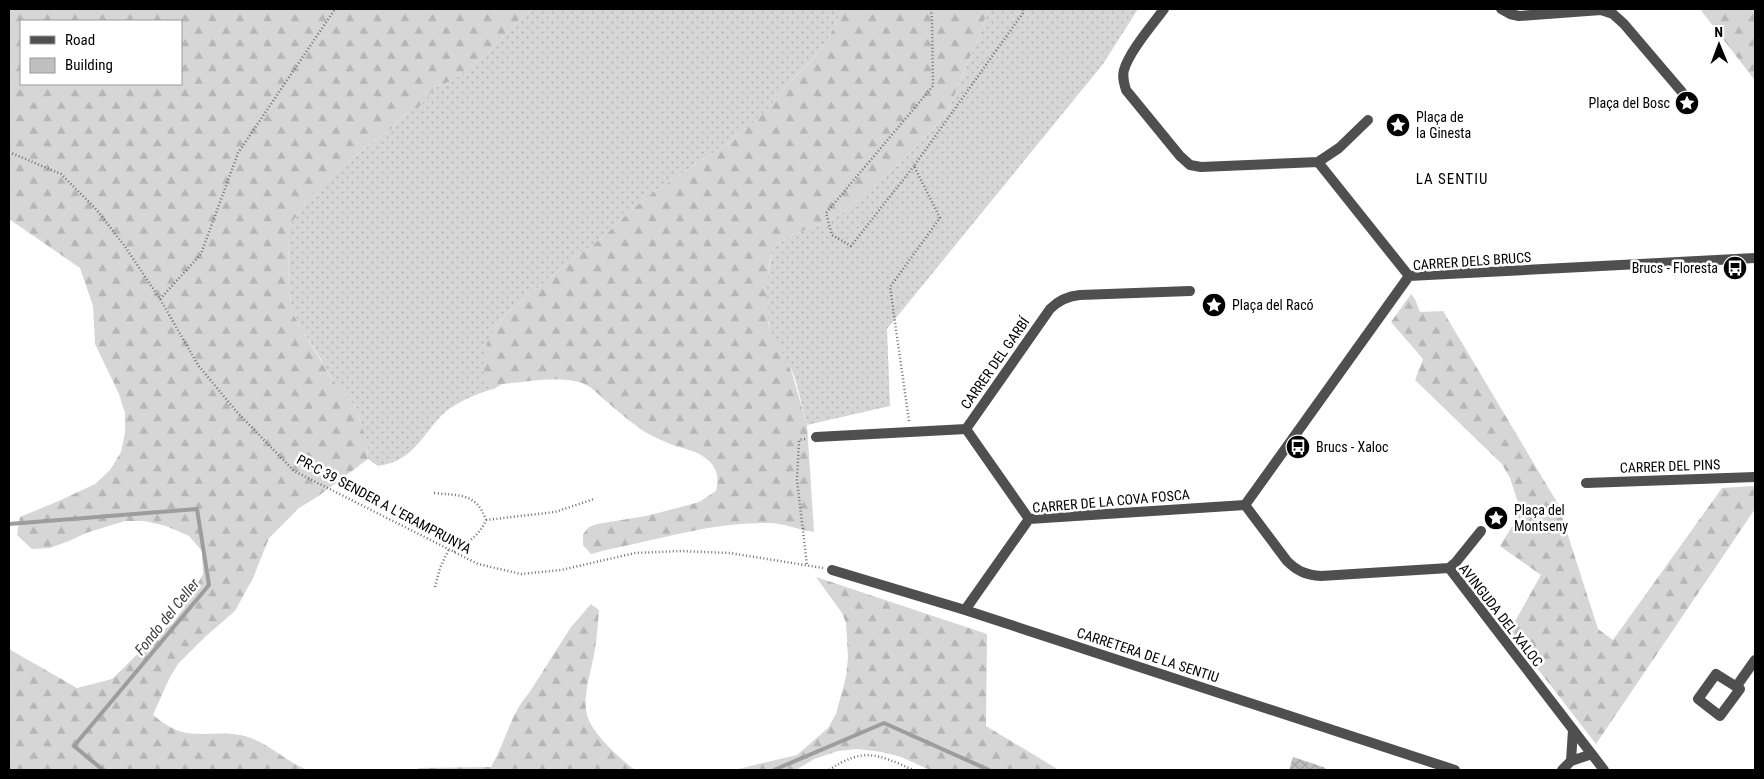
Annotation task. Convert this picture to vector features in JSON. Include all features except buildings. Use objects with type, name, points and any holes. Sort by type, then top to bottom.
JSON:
[{"type":"street","points":[[1164,9],[1129,58],[1123,78],[1126,90],[1180,156],[1190,165],[1200,167],[1318,162],[1339,148],[1368,120]]},
{"type":"street","points":[[1501,9],[1519,16],[1593,10],[1613,14],[1624,24],[1682,92]]},
{"type":"street","points":[[1318,162],[1409,276]]},
{"type":"street","name":"CARRER DELS BRUCS","points":[[1245,504],[1409,276],[1755,258]]},
{"type":"street","name":"CARRER DEL GARBÍ","points":[[816,438],[966,429],[1050,309],[1061,300],[1080,294],[1190,291]]},
{"type":"street","points":[[966,429],[1029,519]]},
{"type":"street","name":"CARRER DEL PINS","points":[[1586,484],[1755,477]]},
{"type":"street","name":"CARRER DE LA COVA FOSCA","points":[[966,610],[1029,519],[1245,504]]},
{"type":"street","name":"AVINGUDA DEL XALOC","points":[[1245,504],[1286,561],[1294,569],[1302,573],[1321,576],[1449,568],[1604,770]]},
{"type":"street","points":[[1449,568],[1481,531]]},
{"type":"street","name":"CARRETERA DE LA SENTIU","points":[[832,570],[966,610],[1455,770]]},
{"type":"street","points":[[1736,686],[1755,660]]},
{"type":"street","points":[[1571,761],[1573,730]]},
{"type":"street","points":[[1562,770],[1571,761],[1592,754]]},
{"type":"path","points":[[160,299],[201,254],[238,153],[335,9]]},
{"type":"path","points":[[931,9],[933,86],[826,213],[832,235],[851,246],[914,166],[1023,13],[1023,9]]},
{"type":"path","name":"PR-C 39 SENDER A L'ERAMPRUNYA","points":[[9,152],[60,174],[95,208],[124,245],[160,299],[198,365],[236,411],[294,471],[449,550],[478,564],[521,574],[561,570],[635,553],[681,551],[730,553],[832,570]]},
{"type":"path","points":[[910,432],[890,287],[940,218],[914,166]]},
{"type":"path","points":[[807,565],[797,480],[799,440],[816,438]]},
{"type":"path","points":[[434,493],[472,499],[481,508],[486,520],[483,528],[454,552]]},
{"type":"path","points":[[486,520],[555,512],[594,499]]},
{"type":"path","points":[[435,587],[440,568],[449,550]]},
{"type":"path","points":[[829,770],[862,754],[884,757],[913,770]]},
{"type":"green space","points":[[9,9],[533,9],[519,20],[487,54],[453,80],[436,87],[421,105],[405,114],[391,129],[357,154],[310,195],[288,229],[289,292],[292,311],[330,377],[355,406],[367,441],[368,459],[299,508],[269,538],[253,578],[235,611],[178,664],[153,715],[182,732],[233,734],[248,737],[264,744],[308,770],[9,770],[9,649],[77,688],[112,679],[157,635],[173,623],[203,574],[202,551],[189,536],[166,526],[144,521],[125,521],[86,533],[50,548],[32,549],[17,535],[20,517],[95,484],[110,470],[121,452],[125,433],[125,413],[119,394],[95,344],[93,306],[80,268],[9,219]]},
{"type":"green space","points":[[533,9],[843,9],[828,39],[816,56],[787,85],[770,107],[736,138],[654,192],[604,236],[559,270],[506,315],[494,329],[485,385],[494,389],[459,403],[442,415],[408,454],[390,463],[378,466],[368,459],[367,441],[355,406],[330,377],[292,311],[289,292],[288,229],[310,195],[357,154],[391,129],[405,114],[421,104],[436,87],[453,80],[487,54],[519,20]]},
{"type":"green space","points":[[843,9],[988,9],[978,40],[948,111],[936,126],[893,169],[845,211],[829,221],[790,236],[774,246],[769,265],[767,285],[768,323],[774,340],[785,356],[792,373],[807,425],[814,532],[775,523],[738,524],[695,530],[591,554],[583,545],[583,534],[589,527],[646,516],[699,502],[716,491],[716,471],[711,463],[700,454],[665,442],[642,430],[582,383],[553,379],[502,384],[494,389],[485,385],[483,357],[488,340],[494,329],[506,315],[559,270],[604,236],[635,207],[654,192],[736,138],[770,107],[787,85],[816,56],[828,39]]},
{"type":"green space","points":[[988,9],[1138,9],[1103,64],[887,329],[890,406],[807,425],[793,373],[776,344],[767,317],[767,281],[774,246],[790,236],[829,221],[845,211],[893,169],[936,126],[948,111],[978,40]]},
{"type":"green space","points":[[1700,9],[1755,9],[1755,80],[1753,78]]},
{"type":"green space","points":[[1411,294],[1420,312],[1443,311],[1558,504],[1598,629],[1613,640],[1722,488],[1755,487],[1755,509],[1596,744],[1509,632],[1541,575],[1500,546],[1521,512],[1510,478],[1502,464],[1415,380],[1423,359],[1391,322]]},
{"type":"green space","points":[[816,577],[987,634],[986,726],[1059,770],[930,770],[901,757],[882,752],[857,749],[838,751],[814,759],[796,770],[734,770],[797,755],[828,728],[836,714],[846,677],[848,658],[846,623],[842,613]]},
{"type":"green space","points":[[591,604],[599,610],[595,649],[587,690],[587,715],[600,737],[622,760],[635,770],[412,770],[420,768],[491,767],[517,710],[571,627]]},
{"type":"waterway","name":"Fondo del Celler","points":[[9,524],[197,509],[209,585],[74,746],[103,770]]},
{"type":"waterway","name":"Fondo del Celler","points":[[774,770],[884,723],[989,770]]},
{"type":"place","name":"Plaça del Bosc","points":[[1687,103]]},
{"type":"place","name":"Plaça de la Ginesta","points":[[1398,125]]},
{"type":"place","name":"Brucs - Floresta","points":[[1735,268]]},
{"type":"place","name":"Plaça del Racó","points":[[1214,305]]},
{"type":"place","name":"Brucs - Xaloc","points":[[1298,447]]},
{"type":"place","name":"Plaça del Montseny","points":[[1496,518]]},
{"type":"district","name":"LA SENTIU","points":[[1452,179]]}]
